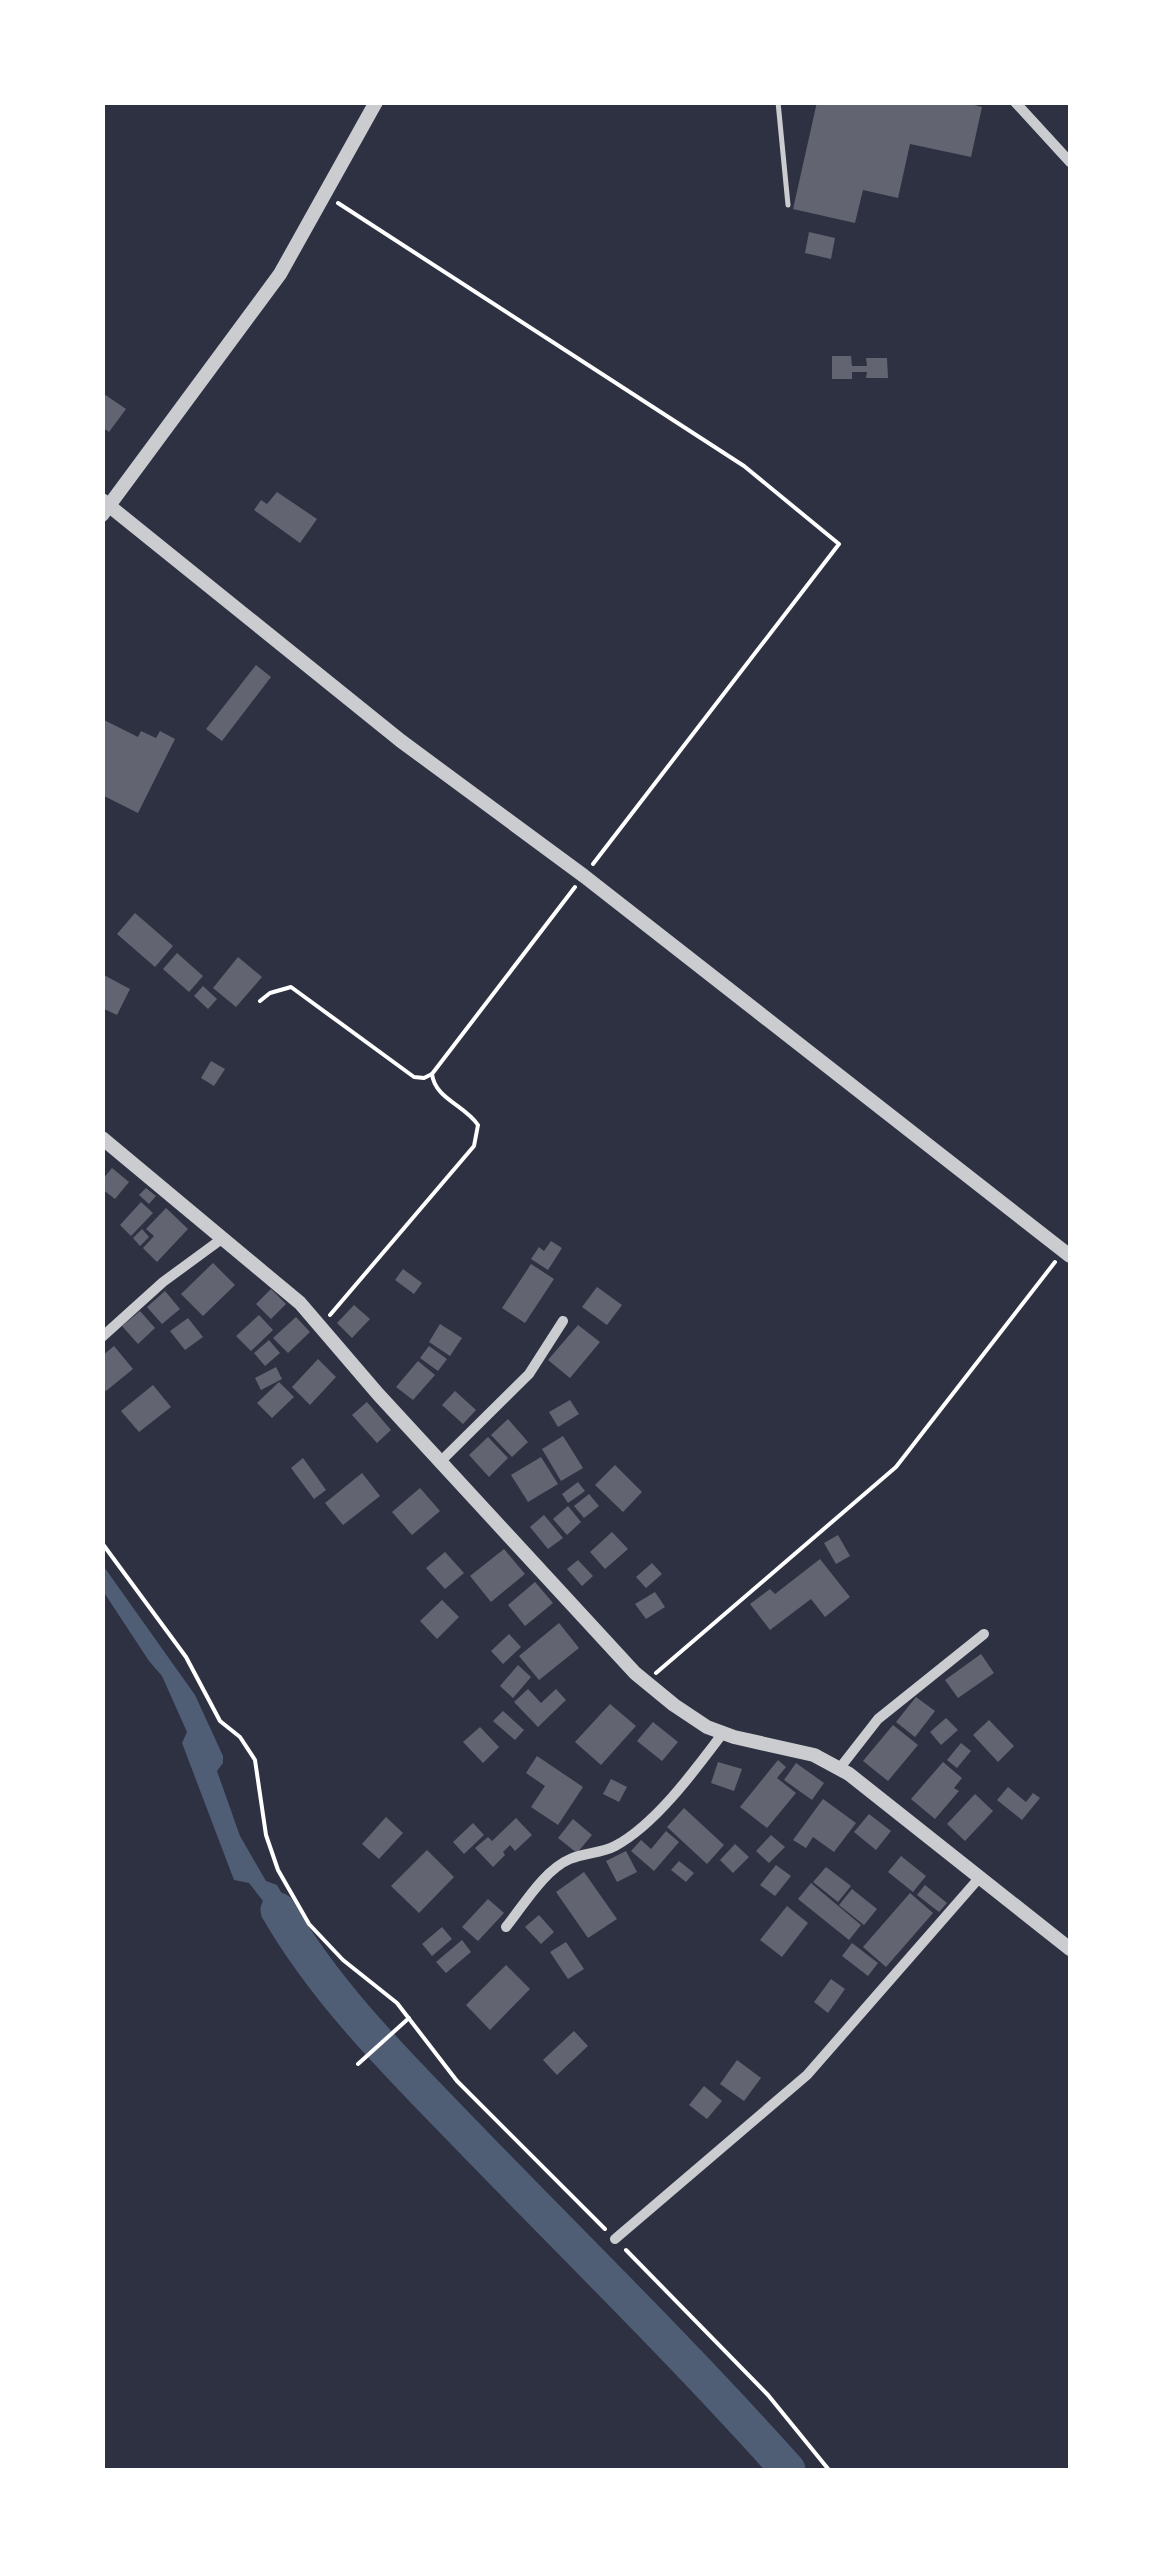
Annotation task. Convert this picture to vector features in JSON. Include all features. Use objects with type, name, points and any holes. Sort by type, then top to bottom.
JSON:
[{"type":"street","points":[[376,102],[327,196],[280,274],[105,507],[1067,1253]]},
{"type":"street","points":[[1015,102],[1070,162]]},
{"type":"street","points":[[102,1138],[300,1303],[440,1462],[646,1681],[674,1705],[723,1733],[814,1755],[838,1769],[1070,1949]]},
{"type":"street","points":[[102,1337],[163,1282],[223,1238]]},
{"type":"street","points":[[440,1462],[529,1374],[563,1321]]},
{"type":"street","points":[[838,1769],[878,1719],[984,1634]]},
{"type":"street","points":[[506,1927],[567,1860],[614,1847],[651,1817],[723,1733]]},
{"type":"street","points":[[614,2238],[807,2075],[980,1878]]},
{"type":"lane","points":[[778,102],[788,205]]},
{"type":"path","points":[[260,1001],[270,993],[291,987],[414,1077],[432,1074],[840,544],[744,466],[327,196]]},
{"type":"path","points":[[320,1326],[474,1146],[478,1125],[440,1092],[432,1074]]},
{"type":"path","points":[[646,1681],[896,1467],[1067,1253]]},
{"type":"path","points":[[102,1543],[186,1657],[220,1721],[240,1737],[255,1760],[266,1834],[278,1870],[309,1924],[343,1960],[397,2003],[457,2081],[768,2395],[829,2470]]},
{"type":"path","points":[[358,2064],[408,2019]]},
{"type":"water","points":[[102,1564],[195,1695],[223,1756],[217,1771],[240,1836],[266,1881],[277,1885],[304,1932],[299,1937],[302,1951],[249,1883],[234,1880],[182,1743],[187,1732],[162,1676],[103,1591]]},
{"type":"building","points":[[817,102],[963,102],[982,107],[971,157],[910,144],[898,198],[863,190],[855,223],[793,209]]},
{"type":"building","points":[[809,232],[835,238],[831,259],[805,253]]},
{"type":"building","points":[[832,356],[851,356],[852,366],[867,366],[866,358],[887,358],[888,378],[866,378],[867,372],[852,372],[852,379],[832,379]]},
{"type":"building","points":[[104,394],[126,409],[109,432],[102,427]]},
{"type":"building","points":[[277,492],[317,519],[300,543],[254,510],[261,500],[267,504]]},
{"type":"building","points":[[256,665],[271,677],[222,741],[206,729]]},
{"type":"building","points":[[102,719],[138,737],[141,731],[156,738],[160,731],[175,739],[138,813],[102,795]]},
{"type":"building","points":[[135,913],[173,946],[155,967],[117,934]]},
{"type":"building","points":[[177,953],[203,976],[189,992],[163,969]]},
{"type":"building","points":[[238,957],[262,977],[236,1007],[213,988]]},
{"type":"building","points":[[102,974],[130,989],[117,1015],[102,1008]]},
{"type":"building","points":[[203,986],[217,999],[208,1009],[194,996]]},
{"type":"building","points":[[211,1061],[225,1069],[214,1086],[201,1078]]},
{"type":"building","points":[[112,1168],[129,1182],[115,1199],[102,1189],[102,1180]]},
{"type":"building","points":[[146,1188],[156,1196],[149,1204],[139,1195]]},
{"type":"building","points":[[141,1202],[153,1213],[131,1236],[120,1225]]},
{"type":"building","points":[[166,1208],[188,1229],[157,1262],[143,1248],[154,1236],[146,1229]]},
{"type":"building","points":[[142,1229],[149,1237],[140,1246],[133,1238]]},
{"type":"building","points":[[551,1241],[562,1248],[548,1270],[531,1259],[539,1247],[544,1251]]},
{"type":"building","points":[[213,1263],[235,1285],[203,1316],[181,1294]]},
{"type":"building","points":[[531,1264],[554,1279],[525,1323],[502,1308]]},
{"type":"building","points":[[403,1269],[422,1283],[414,1294],[395,1280]]},
{"type":"building","points":[[597,1287],[622,1305],[607,1325],[582,1307]]},
{"type":"building","points":[[271,1289],[286,1304],[271,1319],[256,1304]]},
{"type":"building","points":[[165,1291],[180,1309],[162,1324],[147,1307]]},
{"type":"building","points":[[354,1305],[370,1319],[352,1338],[337,1323]]},
{"type":"building","points":[[140,1311],[155,1328],[138,1344],[122,1326]]},
{"type":"building","points":[[259,1315],[273,1330],[251,1351],[236,1336]]},
{"type":"building","points":[[296,1317],[310,1332],[288,1353],[273,1338]]},
{"type":"building","points":[[188,1318],[203,1337],[185,1350],[170,1331]]},
{"type":"building","points":[[440,1324],[462,1338],[450,1356],[429,1342]]},
{"type":"building","points":[[578,1325],[600,1342],[570,1378],[548,1360]]},
{"type":"building","points":[[269,1340],[280,1353],[265,1366],[254,1353]]},
{"type":"building","points":[[114,1346],[133,1369],[106,1391],[102,1387],[102,1356]]},
{"type":"building","points":[[429,1346],[447,1359],[438,1371],[420,1358]]},
{"type":"building","points":[[318,1359],[336,1377],[310,1405],[292,1387]]},
{"type":"building","points":[[418,1361],[435,1375],[413,1400],[396,1387]]},
{"type":"building","points":[[276,1367],[282,1379],[261,1390],[255,1378]]},
{"type":"building","points":[[279,1382],[294,1397],[272,1418],[257,1403]]},
{"type":"building","points":[[153,1385],[171,1407],[139,1432],[121,1411]]},
{"type":"building","points":[[455,1391],[476,1410],[463,1424],[442,1405]]},
{"type":"building","points":[[570,1400],[579,1414],[558,1427],[549,1412]]},
{"type":"building","points":[[367,1402],[391,1430],[377,1443],[352,1415]]},
{"type":"building","points":[[508,1419],[528,1442],[512,1457],[491,1435]]},
{"type":"building","points":[[563,1436],[583,1468],[561,1481],[542,1449]]},
{"type":"building","points":[[488,1437],[508,1458],[489,1477],[469,1455]]},
{"type":"building","points":[[541,1457],[558,1484],[528,1502],[511,1475]]},
{"type":"building","points":[[303,1458],[326,1490],[314,1499],[291,1468]]},
{"type":"building","points":[[615,1465],[642,1492],[623,1512],[595,1485]]},
{"type":"building","points":[[362,1473],[380,1496],[343,1525],[325,1503]]},
{"type":"building","points":[[578,1482],[585,1491],[568,1503],[562,1494]]},
{"type":"building","points":[[420,1488],[440,1511],[412,1535],[392,1512]]},
{"type":"building","points":[[589,1494],[599,1506],[584,1518],[574,1506]]},
{"type":"building","points":[[568,1506],[581,1522],[567,1535],[553,1519]]},
{"type":"building","points":[[544,1515],[563,1538],[548,1549],[530,1527]]},
{"type":"building","points":[[612,1532],[628,1549],[605,1569],[590,1552]]},
{"type":"building","points":[[838,1535],[850,1556],[836,1564],[824,1543]]},
{"type":"building","points":[[504,1549],[525,1574],[491,1602],[470,1576]]},
{"type":"building","points":[[445,1552],[464,1573],[445,1589],[426,1568]]},
{"type":"building","points":[[820,1559],[850,1597],[825,1617],[811,1599],[770,1630],[750,1604],[770,1589],[775,1594]]},
{"type":"building","points":[[578,1560],[593,1576],[582,1586],[567,1569]]},
{"type":"building","points":[[652,1563],[662,1574],[646,1588],[636,1577]]},
{"type":"building","points":[[535,1582],[553,1603],[525,1626],[508,1605]]},
{"type":"building","points":[[655,1592],[665,1607],[646,1619],[635,1604]]},
{"type":"building","points":[[442,1600],[459,1617],[437,1639],[420,1621]]},
{"type":"building","points":[[559,1623],[579,1648],[539,1680],[519,1656]]},
{"type":"building","points":[[509,1634],[521,1647],[503,1664],[491,1651]]},
{"type":"building","points":[[981,1654],[994,1673],[958,1698],[945,1680]]},
{"type":"building","points":[[518,1665],[531,1677],[513,1698],[500,1686]]},
{"type":"building","points":[[528,1689],[541,1703],[556,1689],[566,1700],[538,1727],[514,1702]]},
{"type":"building","points":[[916,1697],[935,1711],[915,1737],[896,1722]]},
{"type":"building","points":[[610,1704],[636,1726],[601,1765],[575,1742]]},
{"type":"building","points":[[503,1711],[524,1730],[515,1740],[493,1721]]},
{"type":"building","points":[[946,1718],[958,1730],[941,1745],[930,1732]]},
{"type":"building","points":[[989,1720],[1014,1746],[998,1762],[973,1735]]},
{"type":"building","points":[[653,1722],[678,1742],[662,1761],[637,1741]]},
{"type":"building","points":[[893,1725],[918,1745],[888,1781],[863,1761]]},
{"type":"building","points":[[480,1727],[499,1747],[483,1763],[463,1742]]},
{"type":"building","points":[[961,1743],[971,1751],[957,1768],[947,1760]]},
{"type":"building","points":[[537,1756],[583,1787],[558,1825],[531,1807],[545,1786],[526,1773]]},
{"type":"building","points":[[778,1760],[786,1767],[777,1778],[796,1793],[767,1828],[740,1807]]},
{"type":"building","points":[[718,1762],[742,1769],[734,1791],[711,1783]]},
{"type":"building","points":[[943,1762],[962,1778],[954,1788],[959,1791],[935,1819],[911,1799]]},
{"type":"building","points":[[796,1763],[824,1783],[812,1800],[784,1780]]},
{"type":"building","points":[[611,1779],[627,1787],[619,1802],[603,1794]]},
{"type":"building","points":[[1008,1787],[1026,1802],[1033,1793],[1040,1798],[1022,1820],[997,1800]]},
{"type":"building","points":[[975,1794],[993,1811],[965,1841],[947,1824]]},
{"type":"building","points":[[823,1799],[856,1823],[834,1852],[813,1837],[806,1848],[793,1840]]},
{"type":"building","points":[[684,1808],[724,1845],[707,1864],[667,1827]]},
{"type":"building","points":[[869,1814],[891,1831],[876,1850],[854,1832]]},
{"type":"building","points":[[386,1817],[403,1833],[379,1859],[362,1844]]},
{"type":"building","points":[[516,1818],[532,1835],[515,1851],[510,1845],[493,1867],[475,1848],[488,1837],[492,1841]]},
{"type":"building","points":[[573,1819],[592,1835],[577,1853],[558,1838]]},
{"type":"building","points":[[473,1823],[484,1835],[464,1854],[453,1842]]},
{"type":"building","points":[[666,1831],[679,1842],[654,1871],[631,1851],[641,1840],[651,1849]]},
{"type":"building","points":[[771,1835],[785,1847],[769,1863],[756,1851]]},
{"type":"building","points":[[735,1844],[749,1857],[733,1873],[720,1860]]},
{"type":"building","points":[[427,1850],[454,1877],[419,1913],[391,1886]]},
{"type":"building","points":[[626,1851],[637,1872],[617,1882],[606,1861]]},
{"type":"building","points":[[901,1856],[926,1876],[913,1892],[888,1872]]},
{"type":"building","points":[[679,1861],[694,1873],[686,1882],[671,1870]]},
{"type":"building","points":[[776,1865],[791,1876],[775,1896],[760,1885]]},
{"type":"building","points":[[826,1867],[851,1886],[838,1902],[813,1882]]},
{"type":"building","points":[[584,1872],[617,1919],[588,1938],[556,1892]]},
{"type":"building","points":[[811,1883],[861,1925],[849,1940],[798,1899]]},
{"type":"building","points":[[925,1885],[947,1903],[939,1912],[917,1895]]},
{"type":"building","points":[[852,1889],[877,1909],[864,1925],[839,1905]]},
{"type":"building","points":[[910,1893],[933,1913],[886,1967],[863,1947]]},
{"type":"building","points":[[488,1899],[504,1913],[478,1941],[462,1927]]},
{"type":"building","points":[[787,1906],[808,1923],[782,1957],[760,1940]]},
{"type":"building","points":[[539,1915],[554,1932],[541,1944],[525,1927]]},
{"type":"building","points":[[442,1927],[452,1939],[432,1956],[422,1944]]},
{"type":"building","points":[[462,1940],[471,1952],[446,1973],[436,1962]]},
{"type":"building","points":[[566,1942],[584,1969],[568,1979],[550,1952]]},
{"type":"building","points":[[852,1943],[878,1963],[868,1976],[842,1956]]},
{"type":"building","points":[[506,1965],[530,1989],[490,2030],[466,2005]]},
{"type":"building","points":[[831,1979],[845,1989],[828,2013],[814,2002]]},
{"type":"building","points":[[574,2031],[588,2046],[557,2075],[543,2060]]},
{"type":"building","points":[[737,2060],[761,2078],[744,2101],[720,2084]]},
{"type":"building","points":[[704,2086],[722,2101],[707,2119],[689,2105]]},
{"type":"waterway","points":[[278,1910],[321,1975],[371,2035],[788,2470]]}]
